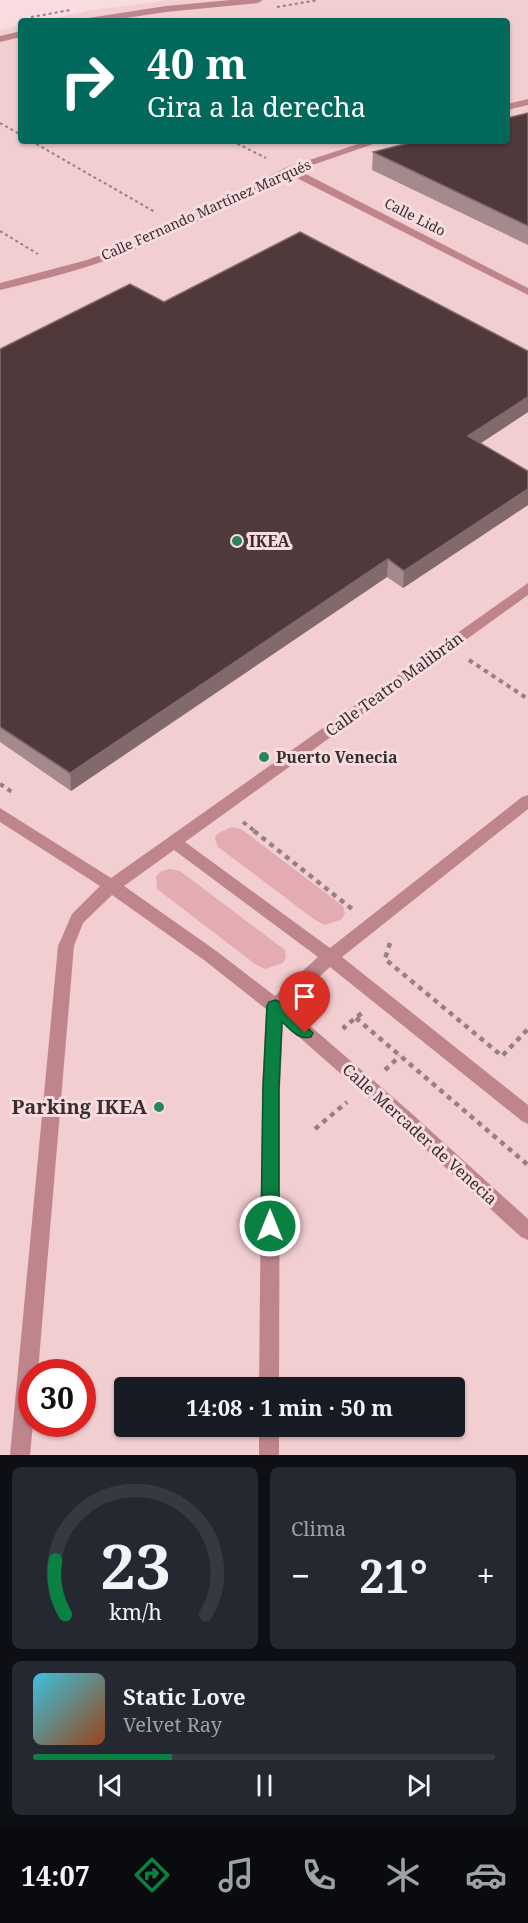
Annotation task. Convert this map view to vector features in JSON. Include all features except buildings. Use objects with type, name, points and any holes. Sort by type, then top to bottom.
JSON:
[{"type":"street","points":[[108,18],[166,9],[258,0]]},
{"type":"street","points":[[0,39],[18,35]]},
{"type":"street","points":[[510,106],[528,102]]},
{"type":"street","name":"Calle Fernando Martínez Marqués","points":[[0,287],[64,270],[132,247],[179,226],[289,170],[368,144]]},
{"type":"street","name":"Calle Lido","points":[[289,170],[528,292]]},
{"type":"street","name":"Calle Teatro Malibrán","points":[[20,1455],[66,946],[70,930],[79,914],[92,900],[528,588]]},
{"type":"street","points":[[269,1377],[271,1088],[275,1006],[330,957],[528,801]]},
{"type":"street","points":[[0,814],[113,885]]},
{"type":"street","points":[[173,842],[330,957],[528,1116]]},
{"type":"street","name":"Calle Mercader de Venecia","points":[[113,885],[275,1006],[444,1153],[528,1231]]},
{"type":"street","points":[[269,1437],[269,1455]]},
{"type":"path","points":[[26,18],[75,9]]},
{"type":"path","points":[[0,123],[18,133]]},
{"type":"path","points":[[36,144],[179,226]]},
{"type":"path","points":[[238,144],[289,170]]},
{"type":"path","points":[[0,231],[64,270]]},
{"type":"path","points":[[448,645],[528,699]]},
{"type":"path","points":[[356,1018],[528,1165]]},
{"type":"path","points":[[521,1035],[528,1029]]},
{"type":"shaded area","name":"Puerto Venecia","points":[[170,0],[528,0],[528,1455],[0,1455],[0,30],[18,26],[18,144],[510,144],[510,18],[55,18],[92,10]]},
{"type":"shaded area","points":[[231,827],[241,829],[343,906],[345,913],[342,919],[325,925],[315,920],[218,847],[215,839],[217,834]]},
{"type":"shaded area","points":[[170,869],[180,871],[285,950],[286,957],[283,963],[265,969],[255,964],[157,889],[156,876]]},
{"type":"place","name":"IKEA","points":[[237,541]]},
{"type":"place","name":"Puerto Venecia","points":[[264,757]]},
{"type":"place","name":"Parking IKEA","points":[[159,1107]]},
{"type":"route","points":[[270,1226],[271,1088],[275,1006],[305,1033]]}]
